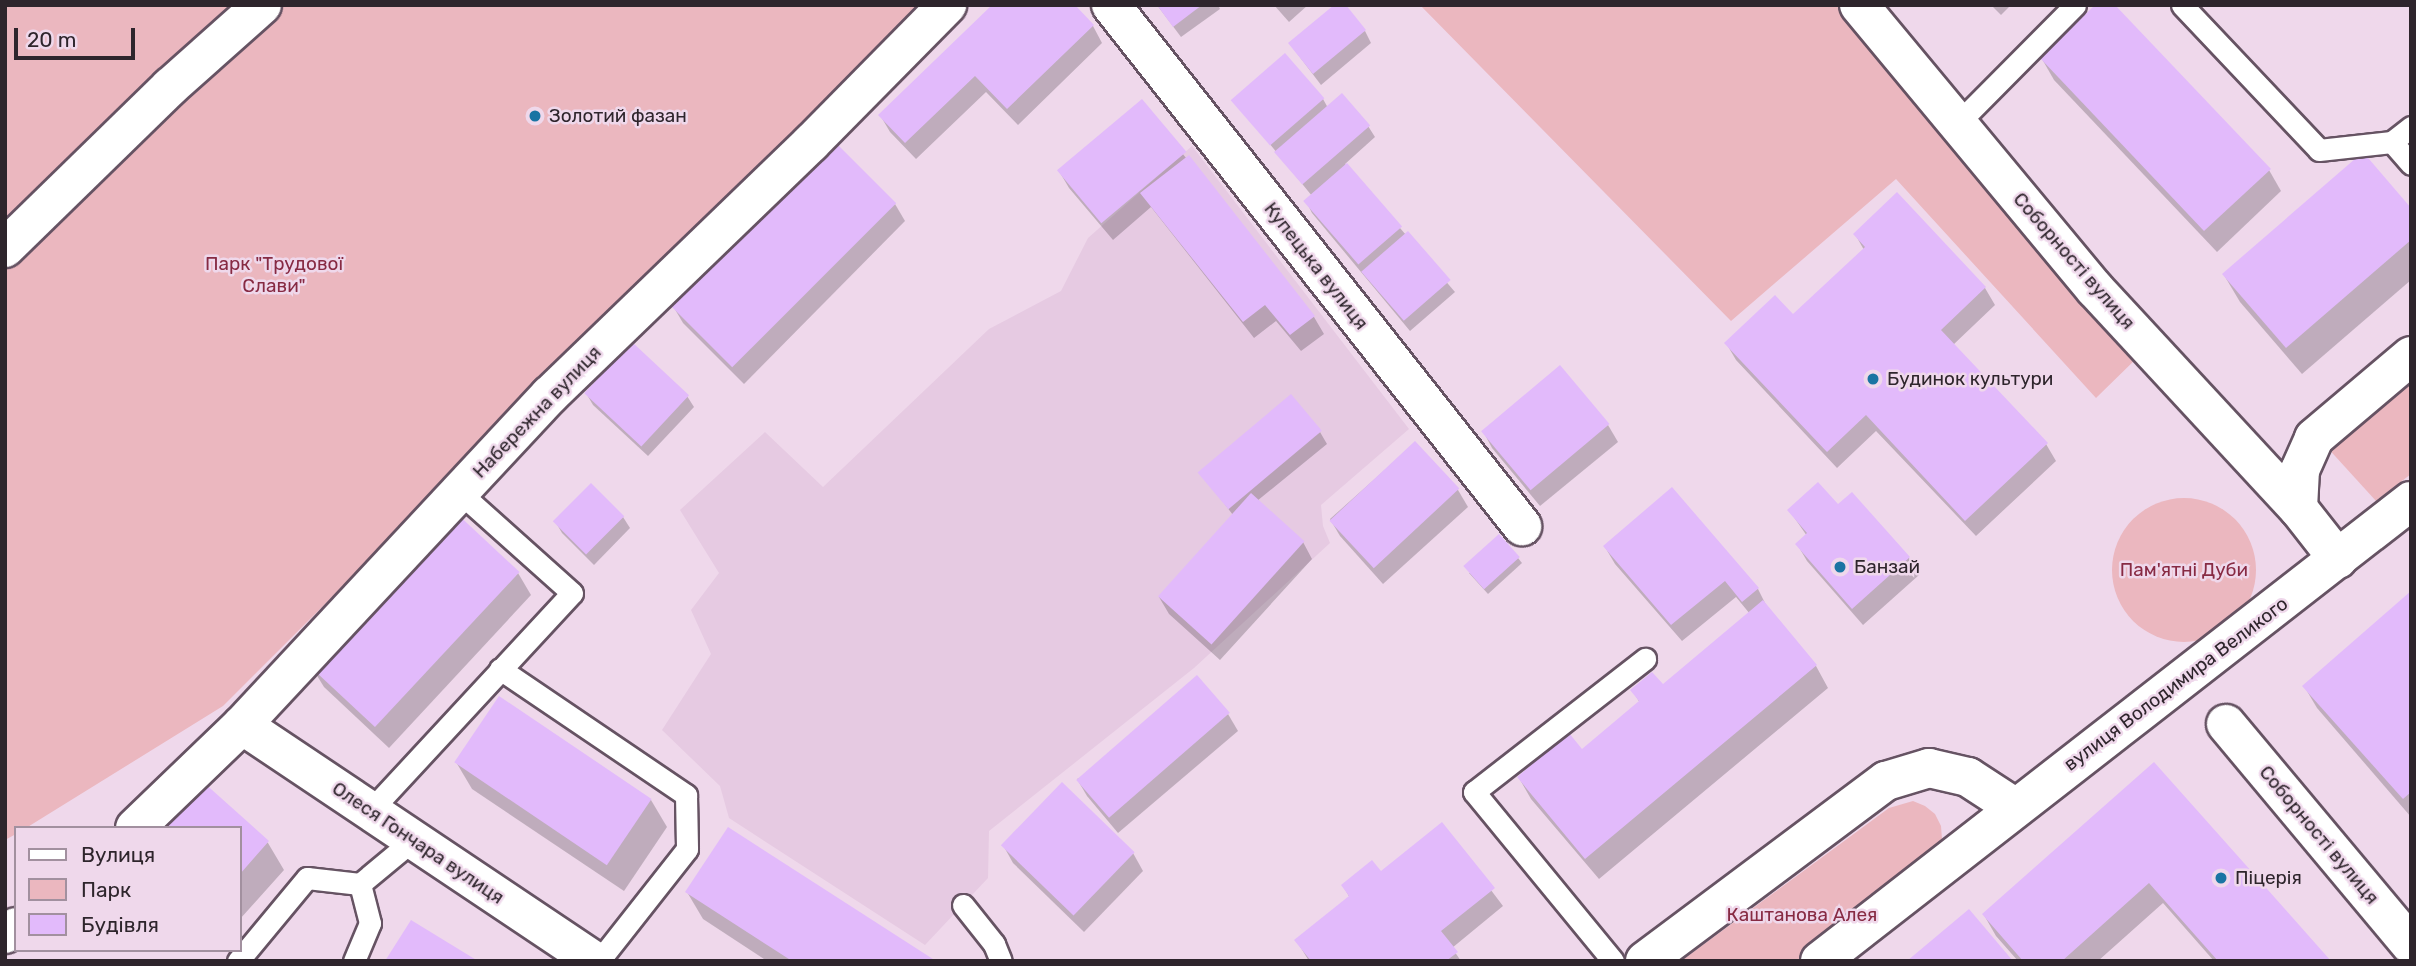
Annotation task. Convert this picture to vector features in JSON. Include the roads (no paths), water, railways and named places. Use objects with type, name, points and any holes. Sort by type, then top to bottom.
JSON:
[{"type":"street","points":[[5,248],[170,87],[262,5]]},
{"type":"street","name":"Набережна вулиця","points":[[137,826],[242,725],[550,395],[801,153],[947,5]]},
{"type":"street","name":"Купецька вулиця","points":[[1111,5],[1521,526]]},
{"type":"street","name":"Соборності вулиця","points":[[1859,5],[2095,289],[2298,508]]},
{"type":"street","points":[[2338,559],[2298,508],[2300,470],[2314,438],[2411,356]]},
{"type":"street","name":"вулиця Володимира Великого","points":[[1820,961],[2014,807],[2411,501]]},
{"type":"street","name":"Соборності вулиця","points":[[2226,724],[2411,946]]},
{"type":"street","name":"Олеся Гончара вулиця","points":[[242,725],[597,961]]},
{"type":"street","points":[[1646,961],[1886,781],[1929,768],[1968,777],[2014,807]]},
{"type":"lane","points":[[1958,123],[2075,5]]},
{"type":"lane","points":[[2182,5],[2319,150],[2392,142],[2411,127]]},
{"type":"lane","points":[[2392,142],[2411,164]]},
{"type":"lane","points":[[370,811],[572,593],[459,492]]},
{"type":"lane","points":[[1612,961],[1474,792],[1645,659]]},
{"type":"lane","points":[[500,669],[686,795],[687,849],[597,961]]},
{"type":"lane","points":[[238,961],[307,878],[360,884],[413,839]]},
{"type":"lane","points":[[354,961],[370,923],[360,884]]},
{"type":"lane","points":[[962,905],[995,944],[1001,961]]},
{"type":"place","name":"Золотий фазан","points":[[535,116]]},
{"type":"place","name":"Будинок культури","points":[[1873,379]]},
{"type":"place","name":"Банзай","points":[[1840,567]]},
{"type":"place","name":"Піцерія","points":[[2221,878]]},
{"type":"park label","name":"Парк \"Трудової Слави\"","points":[[274,275]]},
{"type":"park label","name":"Пам'ятні Дуби","points":[[2184,570]]},
{"type":"park label","name":"Каштанова Алея","points":[[1802,915]]}]
